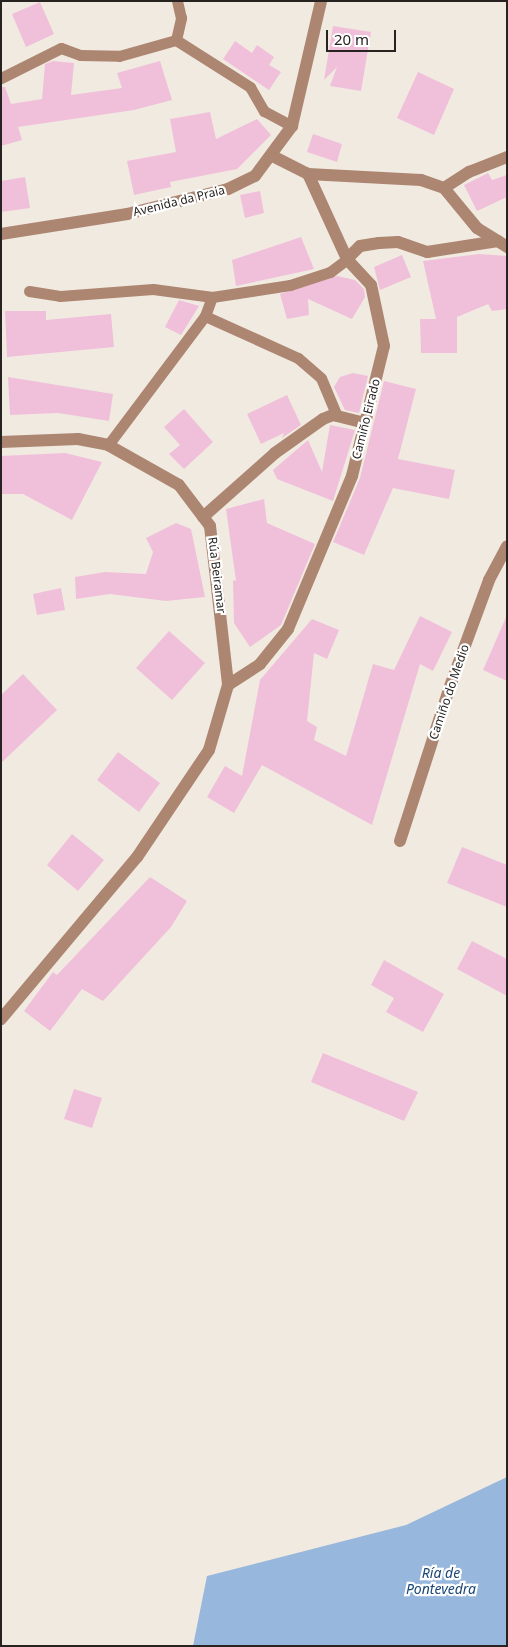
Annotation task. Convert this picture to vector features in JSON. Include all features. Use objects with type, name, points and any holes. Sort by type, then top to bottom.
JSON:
[{"type":"street","name":"Avenida da Praia","points":[[1,234],[127,214],[228,189],[255,176],[273,156],[292,126],[322,1]]},
{"type":"street","points":[[273,156],[308,174],[421,180],[444,188],[477,228],[502,244]]},
{"type":"street","points":[[444,188],[469,172],[507,158]]},
{"type":"street","name":"Camiño Eirado","points":[[228,685],[260,664],[288,629],[352,476],[384,346],[371,285],[347,259],[308,174]]},
{"type":"street","points":[[347,259],[360,246],[379,243],[398,242],[427,252],[502,244]]},
{"type":"street","points":[[203,517],[275,453],[323,419],[337,416],[365,423]]},
{"type":"street","name":"Rúa Beiramar","points":[[1,442],[78,439],[108,445],[179,485],[210,526],[228,685]]},
{"type":"street","name":"Camiño do Medio","points":[[400,841],[455,672],[489,580],[507,546]]},
{"type":"street","points":[[1,1019],[154,833],[210,750],[228,685]]},
{"type":"lane","points":[[176,40],[181,18],[177,1]]},
{"type":"lane","points":[[1,78],[61,48],[80,55],[118,56],[176,40],[250,87],[264,110],[292,126]]},
{"type":"lane","points":[[29,291],[60,296],[153,289],[212,298],[290,285],[330,272],[347,259]]},
{"type":"lane","points":[[108,445],[205,316],[212,298]]},
{"type":"lane","points":[[205,316],[298,358],[321,378],[337,416]]},
{"type":"water","name":"Ría de Pontevedra","points":[[507,1477],[507,1646],[193,1646],[207,1576],[406,1525]]},
{"type":"building","points":[[40,2],[54,34],[26,47],[12,14]]},
{"type":"building","points":[[333,26],[371,32],[361,91],[330,86],[337,67],[324,80]]},
{"type":"building","points":[[235,41],[252,53],[257,45],[274,57],[269,65],[281,72],[269,90],[223,59]]},
{"type":"building","points":[[53,61],[74,63],[71,95],[122,88],[117,73],[160,61],[172,100],[134,110],[18,127],[22,140],[1,146],[1,87],[5,87],[11,104],[42,99],[45,64]]},
{"type":"building","points":[[418,72],[454,89],[434,135],[397,118]]},
{"type":"building","points":[[210,112],[216,139],[257,119],[271,135],[237,169],[170,182],[171,187],[134,195],[127,161],[176,152],[170,119]]},
{"type":"building","points":[[313,134],[342,144],[337,162],[307,152]]},
{"type":"building","points":[[488,173],[492,180],[507,175],[507,197],[477,211],[464,185]]},
{"type":"building","points":[[25,177],[30,208],[1,212],[1,181]]},
{"type":"building","points":[[260,191],[264,213],[245,218],[240,195]]},
{"type":"building","points":[[301,237],[314,269],[236,286],[232,260]]},
{"type":"building","points":[[479,254],[507,256],[507,309],[492,311],[488,304],[457,317],[457,353],[421,353],[420,319],[436,319],[423,261]]},
{"type":"building","points":[[402,255],[411,277],[380,290],[374,267]]},
{"type":"building","points":[[337,276],[355,280],[364,289],[365,297],[352,319],[308,299],[309,315],[287,319],[280,294]]},
{"type":"building","points":[[179,300],[199,306],[181,335],[165,327]]},
{"type":"building","points":[[5,311],[46,311],[46,320],[111,314],[114,347],[7,357]]},
{"type":"building","points":[[353,373],[368,376],[359,413],[345,410],[334,387],[340,377]]},
{"type":"building","points":[[8,377],[113,394],[109,421],[58,413],[10,415]]},
{"type":"building","points":[[384,381],[416,389],[398,459],[455,470],[449,499],[393,488],[364,555],[333,542],[360,478]]},
{"type":"building","points":[[287,395],[301,425],[282,438],[284,433],[261,444],[247,414]]},
{"type":"building","points":[[184,409],[213,442],[184,469],[169,454],[180,445],[164,427]]},
{"type":"building","points":[[330,425],[355,430],[333,501],[277,479],[273,470],[308,440],[322,472]]},
{"type":"building","points":[[65,453],[102,462],[72,520],[23,494],[1,494],[1,456]]},
{"type":"building","points":[[264,499],[267,523],[315,544],[281,625],[250,647],[234,623],[233,580],[236,581],[226,509]]},
{"type":"building","points":[[176,523],[191,529],[205,597],[166,601],[110,594],[76,599],[75,577],[105,572],[146,574],[153,552],[146,538]]},
{"type":"building","points":[[61,588],[65,610],[37,615],[33,594]]},
{"type":"building","points":[[507,615],[507,681],[483,670]]},
{"type":"building","points":[[420,616],[452,632],[433,671],[420,664],[372,825],[262,765],[234,813],[207,797],[225,766],[242,776],[260,680],[312,619],[339,630],[327,659],[314,653],[307,721],[317,727],[314,740],[346,756],[373,664],[394,670]]},
{"type":"building","points":[[169,631],[205,663],[172,700],[136,668]]},
{"type":"building","points":[[23,674],[57,710],[1,763],[1,695]]},
{"type":"building","points":[[118,752],[160,783],[139,812],[97,780]]},
{"type":"building","points":[[72,834],[104,860],[78,891],[47,865]]},
{"type":"building","points":[[462,847],[507,865],[507,907],[447,883]]},
{"type":"building","points":[[150,877],[187,901],[171,927],[103,1001],[82,989],[50,1031],[24,1011],[53,972],[57,975]]},
{"type":"building","points":[[472,941],[507,959],[507,996],[457,969]]},
{"type":"building","points":[[384,960],[444,994],[423,1032],[386,1012],[394,998],[371,985]]},
{"type":"building","points":[[323,1053],[418,1092],[404,1121],[311,1082]]},
{"type":"building","points":[[74,1089],[102,1098],[92,1128],[64,1119]]}]
